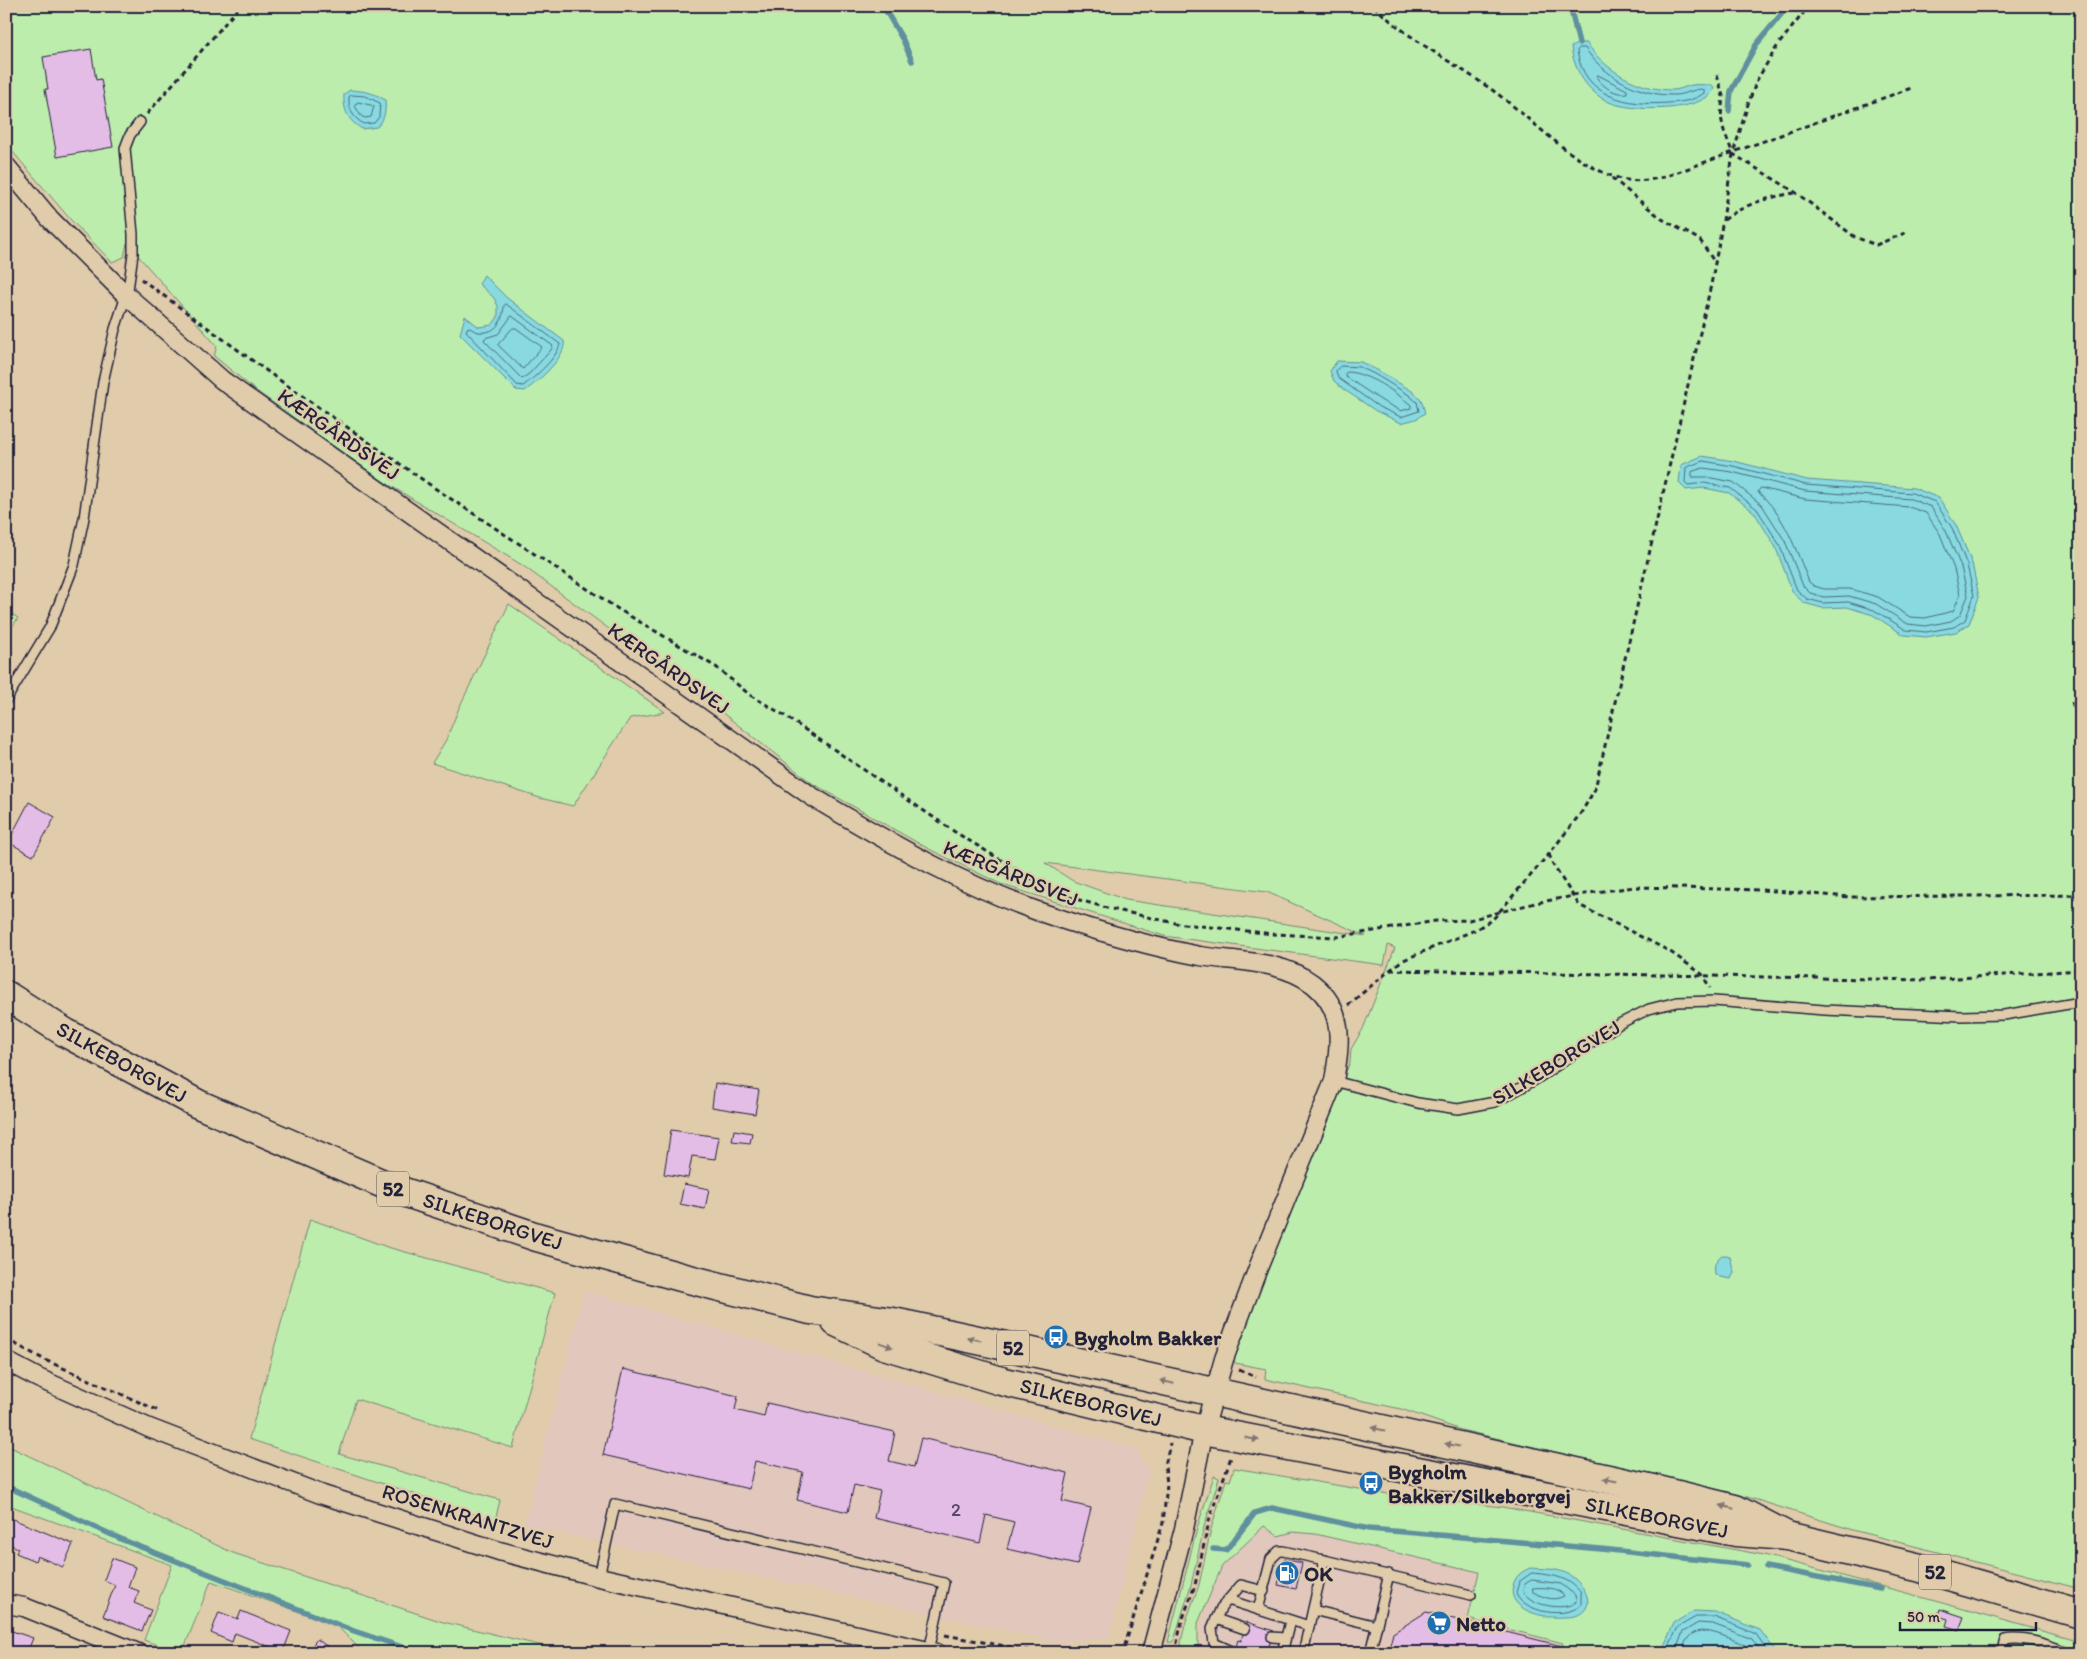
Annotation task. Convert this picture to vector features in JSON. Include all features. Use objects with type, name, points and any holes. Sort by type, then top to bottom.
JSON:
[{"type":"main road","name":"SILKEBORGVEJ","points":[[6,995],[66,1033],[198,1104],[394,1190],[537,1237],[810,1310],[893,1322],[1658,1490],[1735,1509],[1787,1536]]},
{"type":"main road","name":"SILKEBORGVEJ","points":[[810,1310],[893,1348],[1001,1381],[1204,1430],[1736,1532],[1787,1536],[1921,1568],[2081,1614]]},
{"type":"street","name":"KÆRGÅRDSVEJ","points":[[6,166],[50,219],[126,295],[222,380],[811,796],[877,836],[929,864],[995,895],[1060,919],[1130,940],[1200,956],[1267,964],[1292,972],[1313,985],[1331,1004],[1339,1026],[1338,1058],[1334,1081]]},
{"type":"street","points":[[1151,1653],[1184,1529],[1204,1430],[1224,1359],[1258,1268],[1334,1081]]},
{"type":"street","name":"ROSENKRANTZVEJ","points":[[6,1361],[38,1378],[148,1428],[323,1495],[498,1551],[599,1577],[933,1652]]},
{"type":"street","points":[[6,1604],[24,1607],[138,1653]]},
{"type":"lane","points":[[6,700],[50,627],[74,565],[84,518],[103,382],[130,274],[133,234],[125,148],[130,135],[140,122]]},
{"type":"lane","name":"SILKEBORGVEJ","points":[[1334,1081],[1418,1103],[1458,1109],[1495,1102],[1535,1080],[1619,1024],[1649,1009],[1677,1002],[1714,1001],[1824,1010],[1961,1016],[2004,1015],[2081,1002]]},
{"type":"lane","points":[[599,1577],[615,1504],[944,1583],[933,1632],[933,1652]]},
{"type":"lane","points":[[1258,1610],[1271,1559],[1279,1552],[1284,1551],[1389,1574],[1471,1595]]},
{"type":"lane","points":[[1303,1653],[1324,1560]]},
{"type":"lane","points":[[1370,1653],[1389,1574]]},
{"type":"lane","points":[[1234,1652],[1214,1643],[1212,1628],[1221,1608],[1241,1585],[1264,1591]]},
{"type":"lane","points":[[1228,1600],[1308,1626]]},
{"type":"lane","points":[[1313,1610],[1377,1626]]},
{"type":"lane","points":[[1216,1619],[1245,1629]]},
{"type":"lane","points":[[1282,1653],[1290,1621]]},
{"type":"lane","points":[[1272,1637],[1285,1638]]},
{"type":"lane","points":[[2001,1653],[2005,1640],[2016,1638],[2032,1640],[2071,1653]]},
{"type":"path","points":[[140,122],[240,6]]},
{"type":"path","points":[[1374,6],[1409,35],[1495,92],[1586,163],[1610,176],[1662,219],[1700,240],[1715,263]]},
{"type":"path","points":[[1335,1016],[1401,961],[1476,930],[1497,914],[1549,854],[1581,813],[1595,789],[1715,263],[1733,154],[1757,80],[1778,45],[1809,6]]},
{"type":"path","points":[[1718,75],[1723,96],[1721,117],[1733,154],[1795,192],[1855,237],[1876,245],[1904,233]]},
{"type":"path","points":[[1610,176],[1635,182],[1651,180],[1733,154],[1914,87]]},
{"type":"path","points":[[1723,220],[1741,208],[1776,196],[1795,192]]},
{"type":"path","points":[[130,274],[141,278],[167,296],[275,377],[436,489],[618,610],[716,667],[750,696],[782,714],[955,832],[1055,893],[1107,908],[1175,923],[1274,934],[1327,937],[1436,921],[1469,920],[1535,903],[1635,887],[1762,890],[1850,897],[2081,895]]},
{"type":"path","points":[[2072,702],[2081,727]]},
{"type":"path","points":[[1549,854],[1553,865],[1579,905],[1669,951],[1702,974],[1714,1001]]},
{"type":"path","points":[[1389,970],[1702,974],[1927,980],[2081,970]]},
{"type":"path","points":[[6,1339],[45,1360],[166,1414]]},
{"type":"path","points":[[1239,1370],[1259,1378]]},
{"type":"path","points":[[1119,1653],[1126,1645],[1163,1523],[1167,1484],[1165,1466],[1174,1422]]},
{"type":"path","points":[[1177,1653],[1176,1647],[1182,1620],[1195,1586],[1210,1518],[1230,1462],[1236,1436]]},
{"type":"path","points":[[933,1632],[986,1644],[1043,1653]]},
{"type":"shaded area","points":[[584,1291],[1136,1449],[1149,1473],[1109,1637],[1062,1643],[524,1525]]},
{"type":"shaded area","points":[[1264,1525],[1278,1536],[1293,1532],[1315,1534],[1480,1572],[1468,1619],[1564,1643],[1561,1653],[1201,1653],[1200,1624],[1222,1566]]},
{"type":"green space","points":[[6,6],[2081,6],[2081,1589],[1856,1531],[1741,1495],[1461,1430],[1401,1409],[1265,1379],[1266,1369],[1235,1363],[1233,1354],[1350,1062],[1351,1049],[1363,1029],[1395,948],[1388,945],[1384,965],[1164,936],[1003,885],[927,848],[812,783],[706,700],[522,565],[386,483],[255,390],[214,356],[217,346],[127,243],[124,257],[112,262],[70,219],[6,144]],"holes":[[[1045,863],[1267,892],[1366,936],[1126,900],[1073,881]]]},
{"type":"green space","points":[[509,604],[665,712],[630,718],[573,806],[540,798],[432,763],[446,740],[459,708]]},
{"type":"green space","points":[[6,611],[18,618],[6,636]]},
{"type":"green space","points":[[310,1219],[387,1247],[555,1293],[513,1448],[356,1399],[339,1454],[500,1500],[495,1521],[249,1439]]},
{"type":"green space","points":[[6,1445],[233,1553],[443,1622],[572,1653],[364,1653],[335,1624],[211,1581],[182,1653],[178,1653],[144,1640],[172,1565],[6,1504]]},
{"type":"green space","points":[[1234,1468],[1394,1495],[1502,1507],[1764,1555],[2081,1642],[2081,1653],[1561,1653],[1563,1643],[1468,1619],[1479,1572],[1315,1534],[1293,1532],[1278,1536],[1264,1526],[1222,1566],[1198,1623],[1198,1653],[1182,1653],[1181,1642],[1186,1621],[1199,1585],[1211,1529],[1226,1480],[1230,1481]]},
{"type":"green space","points":[[1214,1476],[1219,1478],[1204,1527],[1191,1585],[1174,1640],[1168,1642],[1198,1525]]},
{"type":"water","points":[[1579,43],[1587,43],[1603,62],[1636,83],[1660,89],[1676,90],[1692,85],[1712,85],[1714,89],[1707,97],[1696,103],[1665,108],[1633,108],[1609,102],[1601,98],[1588,86],[1579,72],[1571,47]]},
{"type":"water","points":[[350,90],[364,91],[385,100],[384,115],[377,127],[362,129],[350,119],[346,110],[344,94]]},
{"type":"water","points":[[484,275],[507,298],[564,341],[564,347],[556,361],[525,391],[516,390],[460,334],[465,316],[479,327],[492,325],[498,317],[498,306],[494,298],[479,284]]},
{"type":"water","points":[[1337,361],[1361,362],[1379,371],[1412,391],[1421,399],[1425,413],[1416,419],[1401,423],[1376,411],[1334,381],[1330,371]]},
{"type":"water","points":[[1702,456],[1734,461],[1807,480],[1914,488],[1939,498],[1956,525],[1972,563],[1979,597],[1969,624],[1956,632],[1926,637],[1904,635],[1873,615],[1847,607],[1822,608],[1804,603],[1793,593],[1775,546],[1754,512],[1729,493],[1704,488],[1686,490],[1679,483],[1681,465]]},
{"type":"water","points":[[1722,1255],[1730,1257],[1734,1272],[1731,1279],[1715,1274],[1715,1263]]},
{"type":"water","points":[[1530,1568],[1550,1569],[1568,1574],[1578,1582],[1586,1594],[1588,1600],[1584,1611],[1575,1616],[1555,1617],[1537,1614],[1521,1607],[1515,1601],[1512,1594],[1513,1586],[1519,1575]]},
{"type":"water","points":[[1694,1611],[1715,1612],[1760,1630],[1775,1650],[1774,1653],[1664,1653],[1663,1648],[1674,1623]]},
{"type":"building","points":[[91,49],[96,80],[101,79],[113,147],[57,157],[45,89],[48,89],[43,57]]},
{"type":"building","points":[[29,802],[55,817],[33,856],[8,842]]},
{"type":"building","points":[[715,1083],[759,1090],[755,1114],[712,1107]]},
{"type":"building","points":[[671,1130],[719,1137],[715,1159],[692,1156],[688,1178],[664,1174]]},
{"type":"building","points":[[734,1130],[752,1133],[750,1143],[732,1141]]},
{"type":"building","points":[[684,1184],[709,1189],[705,1209],[680,1204]]},
{"type":"building","points":[[623,1369],[738,1396],[735,1410],[764,1417],[767,1403],[895,1432],[889,1461],[914,1467],[921,1438],[1068,1473],[1062,1501],[1091,1508],[1077,1565],[1007,1549],[1014,1522],[986,1515],[980,1543],[874,1518],[880,1491],[854,1485],[848,1512],[797,1500],[803,1472],[755,1461],[749,1489],[603,1455]]},
{"type":"building","points":[[8,1517],[73,1544],[63,1567],[37,1556],[35,1561],[16,1553],[18,1548],[6,1543]]},
{"type":"building","points":[[112,1558],[135,1567],[128,1587],[139,1591],[134,1603],[151,1610],[142,1631],[103,1616],[115,1585],[104,1580]]},
{"type":"building","points":[[1284,1559],[1302,1563],[1296,1589],[1278,1585]]},
{"type":"building","points":[[1940,1609],[1964,1617],[1959,1630],[1946,1626],[1948,1619],[1938,1616]]},
{"type":"building","points":[[241,1611],[291,1631],[283,1652],[235,1633],[232,1642],[211,1633],[219,1612],[238,1619]]},
{"type":"building","name":"Netto","points":[[1426,1612],[1562,1646],[1561,1653],[1388,1653],[1393,1633]]},
{"type":"building","points":[[1247,1622],[1274,1631],[1268,1649],[1272,1650],[1271,1653],[1234,1653],[1238,1640],[1241,1641]]},
{"type":"building","points":[[6,1629],[33,1638],[27,1653],[6,1652]]},
{"type":"building","points":[[317,1639],[336,1653],[307,1653]]},
{"type":"waterway","points":[[883,6],[903,40],[912,61]]},
{"type":"waterway","points":[[1570,6],[1579,43]]},
{"type":"waterway","points":[[1729,111],[1731,91],[1756,45],[1788,6]]},
{"type":"waterway","points":[[6,1486],[123,1540],[354,1631],[420,1653]]},
{"type":"waterway","points":[[1213,1549],[1226,1550],[1255,1513],[1272,1508],[1369,1529],[1601,1549],[1748,1565]]},
{"type":"waterway","points":[[1766,1567],[1880,1589]]},
{"type":"place","name":"Bygholm Bakker","points":[[1056,1337]]},
{"type":"place","name":"Bygholm Bakker/Silkeborgvej","points":[[1371,1483]]},
{"type":"place","name":"OK","points":[[1287,1573]]},
{"type":"place","name":"Netto","points":[[1439,1623]]}]
